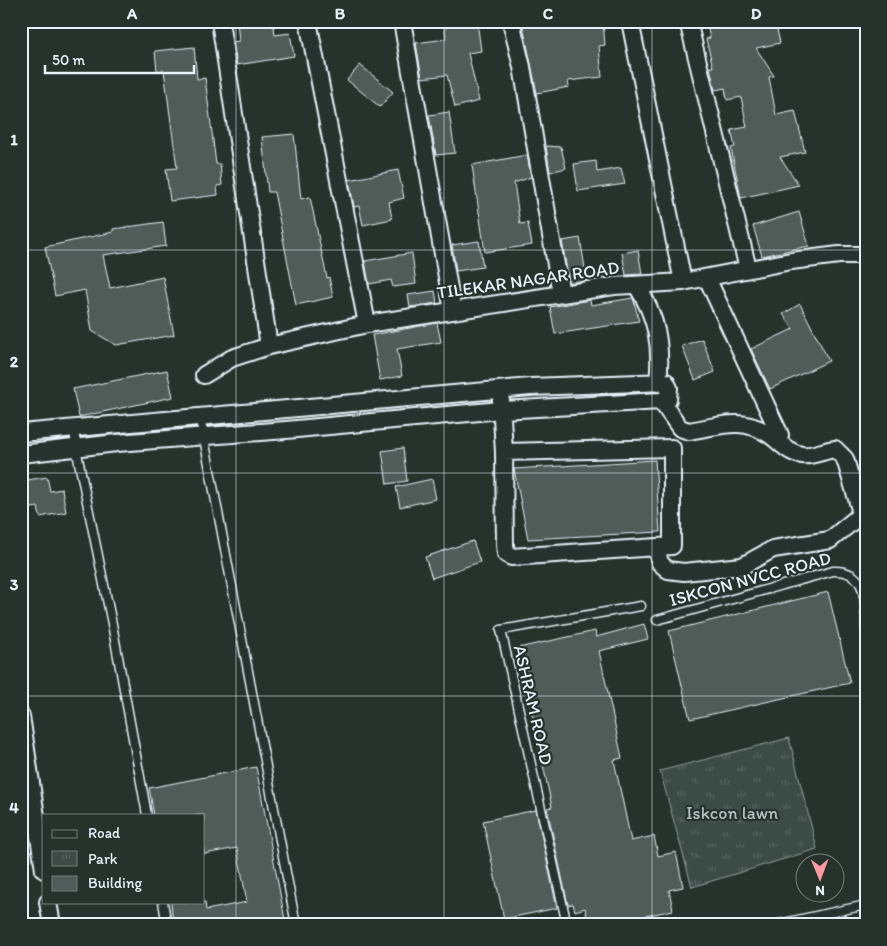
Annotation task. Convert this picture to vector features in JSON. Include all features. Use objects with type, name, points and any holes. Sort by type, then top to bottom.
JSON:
[{"type":"street","points":[[220,21],[269,346]]},
{"type":"street","points":[[308,21],[367,324]]},
{"type":"street","points":[[402,21],[453,311]]},
{"type":"street","points":[[511,21],[522,67],[561,294]]},
{"type":"street","points":[[630,21],[684,282]]},
{"type":"street","points":[[688,21],[748,270]]},
{"type":"street","name":"TILEKAR NAGAR ROAD","points":[[204,375],[232,358],[269,346],[367,324],[614,286],[684,282],[839,255],[866,255]]},
{"type":"street","points":[[707,278],[780,435]]},
{"type":"street","points":[[637,286],[646,300],[656,328],[660,362],[658,383]]},
{"type":"street","points":[[21,432],[501,390],[666,382],[669,388],[668,399],[661,401],[501,410],[21,454]]},
{"type":"street","points":[[501,390],[506,554],[511,557],[672,546],[672,448],[504,452]]},
{"type":"street","points":[[656,547],[660,563],[668,570],[692,571],[742,566],[773,549],[830,540],[858,517],[860,509],[845,459],[835,449],[803,456],[788,451],[771,436],[744,422],[689,431],[680,428],[661,401]]},
{"type":"street","points":[[21,716],[42,857]]},
{"type":"street","points":[[48,904],[52,925]]},
{"type":"lane","points":[[200,416],[202,437],[296,925]]},
{"type":"lane","points":[[74,427],[76,448],[112,624],[147,814]]},
{"type":"lane","name":"ISKCON NVCC ROAD","points":[[657,620],[833,571],[846,571],[857,576],[863,590],[866,628]]},
{"type":"lane","name":"ASHRAM ROAD","points":[[567,925],[501,630],[641,606]]},
{"type":"lane","points":[[163,904],[167,925]]},
{"type":"lane","points":[[774,925],[866,905]]},
{"type":"green space","name":"Iskcon lawn","points":[[789,738],[817,849],[794,854],[794,856],[692,887],[660,771]]},
{"type":"building","points":[[237,21],[273,21],[275,35],[290,33],[294,56],[237,65],[233,42],[239,41]]},
{"type":"building","points":[[444,21],[477,21],[481,51],[468,53],[479,101],[455,107],[447,75],[422,78],[416,43],[446,39]]},
{"type":"building","points":[[522,21],[554,21],[554,25],[603,21],[605,45],[599,46],[602,77],[568,81],[569,87],[537,93]]},
{"type":"building","points":[[706,21],[775,21],[780,43],[756,48],[774,76],[769,77],[776,115],[795,111],[805,152],[780,157],[799,185],[741,198],[731,148],[735,147],[731,130],[747,127],[741,97],[727,100],[725,88],[715,90],[710,67],[713,67],[706,39],[710,38]]},
{"type":"building","points":[[194,47],[197,79],[205,78],[216,164],[220,164],[222,185],[217,186],[218,195],[170,201],[166,169],[177,168],[164,70],[157,71],[155,51]]},
{"type":"building","points":[[360,65],[393,92],[380,107],[347,80]]},
{"type":"building","points":[[449,112],[455,153],[436,155],[429,115]]},
{"type":"building","points":[[294,134],[301,199],[310,197],[327,278],[329,277],[333,297],[296,305],[274,192],[268,192],[262,137]]},
{"type":"building","points":[[546,146],[561,147],[566,168],[550,172]]},
{"type":"building","points":[[527,155],[531,177],[514,183],[520,224],[528,223],[532,245],[485,252],[472,165]]},
{"type":"building","points":[[596,161],[597,172],[621,168],[625,184],[578,191],[574,164]]},
{"type":"building","points":[[398,170],[404,198],[389,202],[392,219],[363,225],[359,206],[354,207],[349,180]]},
{"type":"building","points":[[799,212],[809,246],[762,256],[753,226]]},
{"type":"building","points":[[163,222],[166,246],[103,255],[110,288],[163,277],[174,335],[116,345],[92,331],[85,290],[55,296],[45,247],[113,232],[113,229]]},
{"type":"building","points":[[580,238],[587,280],[569,283],[562,241]]},
{"type":"building","points":[[479,241],[483,267],[456,271],[452,245]]},
{"type":"building","points":[[638,250],[642,274],[626,275],[622,253]]},
{"type":"building","points":[[412,253],[416,284],[393,287],[391,280],[369,284],[365,261]]},
{"type":"building","points":[[435,291],[437,303],[410,307],[408,295]]},
{"type":"building","points":[[633,298],[639,321],[555,334],[550,307],[590,300],[591,305]]},
{"type":"building","points":[[800,304],[829,361],[770,389],[751,349],[793,329],[783,314]]},
{"type":"building","points":[[437,323],[441,342],[397,349],[402,376],[380,380],[372,335]]},
{"type":"building","points":[[702,339],[715,372],[695,380],[682,346]]},
{"type":"building","points":[[167,370],[173,397],[79,417],[73,389]]},
{"type":"building","points":[[403,448],[407,481],[387,484],[382,451]]},
{"type":"building","points":[[655,460],[660,532],[528,539],[514,469]]},
{"type":"building","points":[[47,477],[50,491],[62,489],[66,512],[40,517],[38,507],[21,510],[21,481]]},
{"type":"building","points":[[432,479],[436,499],[400,507],[396,487]]},
{"type":"building","points":[[473,541],[480,562],[432,578],[425,557]]},
{"type":"building","points":[[828,592],[850,683],[690,719],[669,631]]},
{"type":"building","points":[[644,624],[648,639],[599,651],[622,758],[614,760],[631,841],[654,836],[658,856],[676,852],[683,887],[669,890],[673,910],[604,925],[589,925],[585,908],[575,911],[573,904],[568,905],[547,808],[552,807],[518,648],[595,631],[596,637]]},
{"type":"building","points":[[256,767],[286,925],[173,925],[171,904],[205,904],[205,902],[206,910],[247,902],[237,848],[205,854],[205,814],[154,814],[149,788]]},
{"type":"building","points":[[536,810],[557,908],[504,919],[483,821]]}]
